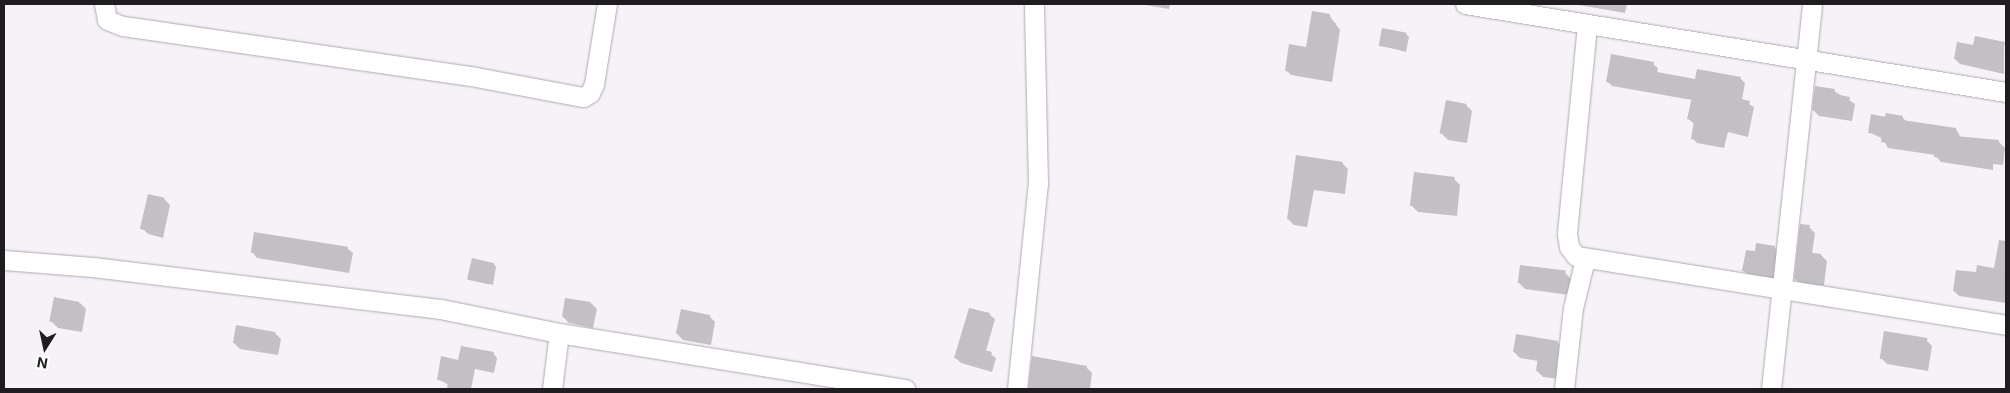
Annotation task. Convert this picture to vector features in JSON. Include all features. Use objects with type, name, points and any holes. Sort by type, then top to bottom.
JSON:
[{"type":"street","points":[[104,4],[107,20],[123,26],[476,78],[583,97],[590,93],[594,84],[607,4]]},
{"type":"street","points":[[1017,389],[1038,184],[1034,4]]},
{"type":"street","points":[[1465,4],[2006,92]]},
{"type":"street","points":[[1771,389],[1780,288],[1812,4]]},
{"type":"street","points":[[1587,25],[1567,234],[1569,247],[1576,256],[1585,259],[1780,288],[2006,325]]},
{"type":"street","points":[[1564,389],[1573,308],[1585,259]]},
{"type":"street","points":[[4,260],[93,267],[441,309],[558,333],[906,389]]},
{"type":"street","points":[[552,389],[558,333]]},
{"type":"building","points":[[1312,11],[1330,14],[1329,23],[1336,23],[1327,77],[1285,71],[1289,44],[1306,47]]},
{"type":"building","points":[[1382,28],[1407,33],[1403,50],[1379,46]]},
{"type":"building","points":[[1975,36],[2005,42],[1999,70],[1954,59],[1957,42],[1973,45]]},
{"type":"building","points":[[1611,54],[1654,62],[1652,71],[1695,79],[1697,69],[1741,77],[1737,98],[1750,101],[1743,132],[1723,128],[1720,144],[1691,139],[1694,121],[1687,119],[1692,97],[1606,82]]},
{"type":"building","points":[[1815,86],[1835,89],[1834,94],[1850,97],[1846,116],[1812,110]]},
{"type":"building","points":[[1446,100],[1467,104],[1460,137],[1440,133]]},
{"type":"building","points":[[1886,113],[1903,116],[1902,120],[1956,128],[1955,136],[1999,140],[1997,159],[1988,158],[1987,165],[1934,157],[1935,150],[1881,142],[1882,135],[1868,133],[1871,114],[1885,117]]},
{"type":"building","points":[[1296,155],[1343,162],[1339,189],[1308,184],[1302,222],[1287,219]]},
{"type":"building","points":[[1414,172],[1455,177],[1451,211],[1410,206]]},
{"type":"building","points":[[148,194],[165,198],[156,233],[140,229]]},
{"type":"building","points":[[1800,224],[1810,225],[1806,252],[1821,254],[1818,280],[1794,279]]},
{"type":"building","points":[[254,232],[348,247],[345,268],[251,253]]},
{"type":"building","points":[[1756,243],[1775,246],[1772,276],[1742,271],[1746,250],[1755,251]]},
{"type":"building","points":[[472,258],[494,263],[489,285],[467,279]]},
{"type":"building","points":[[1520,265],[1566,271],[1563,288],[1518,283]]},
{"type":"building","points":[[1977,265],[2006,271],[2006,299],[1953,291],[1956,270],[1976,272]]},
{"type":"building","points":[[54,297],[80,302],[75,327],[49,322]]},
{"type":"building","points":[[565,298],[591,302],[588,321],[562,317]]},
{"type":"building","points":[[969,308],[990,313],[981,349],[992,352],[987,368],[954,358]]},
{"type":"building","points":[[681,309],[710,315],[705,340],[676,333]]},
{"type":"building","points":[[236,325],[275,332],[272,350],[233,343]]},
{"type":"building","points":[[1884,331],[1927,338],[1923,366],[1880,359]]},
{"type":"building","points":[[1516,334],[1558,341],[1554,374],[1536,371],[1538,356],[1513,352]]},
{"type":"building","points":[[461,346],[494,352],[490,370],[471,366],[467,389],[447,389],[448,382],[437,380],[441,356],[458,360]]},
{"type":"building","points":[[1032,356],[1087,366],[1083,389],[1028,389]]}]
